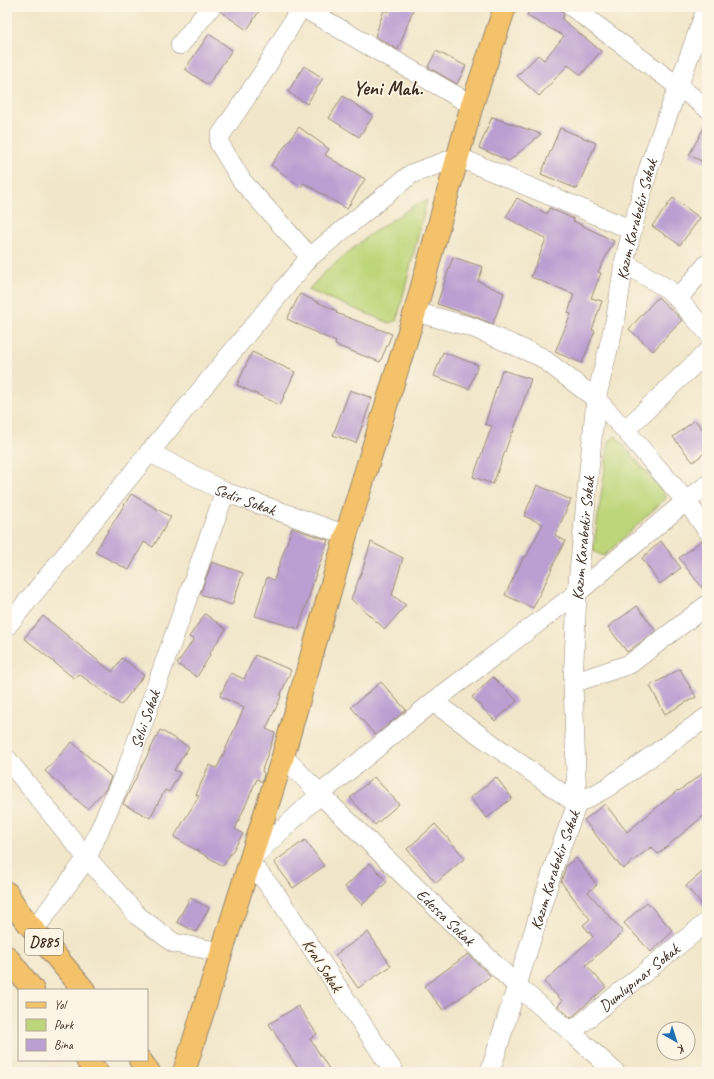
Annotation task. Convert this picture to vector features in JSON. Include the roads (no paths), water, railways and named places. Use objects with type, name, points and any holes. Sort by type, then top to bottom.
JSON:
[{"type":"main road","points":[[184,1072],[283,756],[346,535],[415,312],[472,105],[505,7]]},
{"type":"main road","name":"D885","points":[[7,893],[18,911],[83,989]]},
{"type":"main road","name":"D885","points":[[7,957],[32,989]]},
{"type":"main road","points":[[88,1061],[97,1072]]},
{"type":"main road","points":[[141,1061],[149,1072]]},
{"type":"street","points":[[180,45],[210,7]]},
{"type":"street","points":[[310,257],[242,181],[219,143],[220,136],[264,71],[301,7],[472,105]]},
{"type":"street","points":[[572,7],[707,108]]},
{"type":"street","name":"Kazım Karabekir Sokak","points":[[490,1072],[556,860],[577,804],[573,682],[577,594],[596,399],[616,317],[624,264],[632,230],[650,167],[707,7]]},
{"type":"street","points":[[7,626],[310,257],[412,174],[458,156],[632,230]]},
{"type":"street","points":[[624,264],[668,289],[678,298],[707,332]]},
{"type":"street","points":[[678,298],[707,264]]},
{"type":"street","points":[[415,312],[472,327],[541,357],[596,399],[625,430],[686,501],[707,530]]},
{"type":"street","points":[[625,430],[707,352]]},
{"type":"street","name":"Sedir Sokak","points":[[149,452],[225,492],[346,535]]},
{"type":"street","points":[[249,861],[320,794],[433,702],[577,594],[686,501],[707,485]]},
{"type":"street","name":"Selvi Sokak","points":[[34,930],[86,858],[128,763],[225,492]]},
{"type":"street","points":[[573,682],[630,664],[707,605]]},
{"type":"street","points":[[433,702],[577,804],[608,787],[707,717]]},
{"type":"street","name":"Edessa Sokak","points":[[283,756],[516,985],[615,1072]]},
{"type":"street","points":[[7,759],[86,858],[138,916],[174,943],[221,952]]},
{"type":"street","name":"Kral Sokak","points":[[249,861],[276,894],[394,1072]]},
{"type":"street","name":"Dumlupınar Sokak","points":[[571,1032],[707,922]]},
{"type":"district","name":"Yeni Mah.","points":[[388,88]]}]
